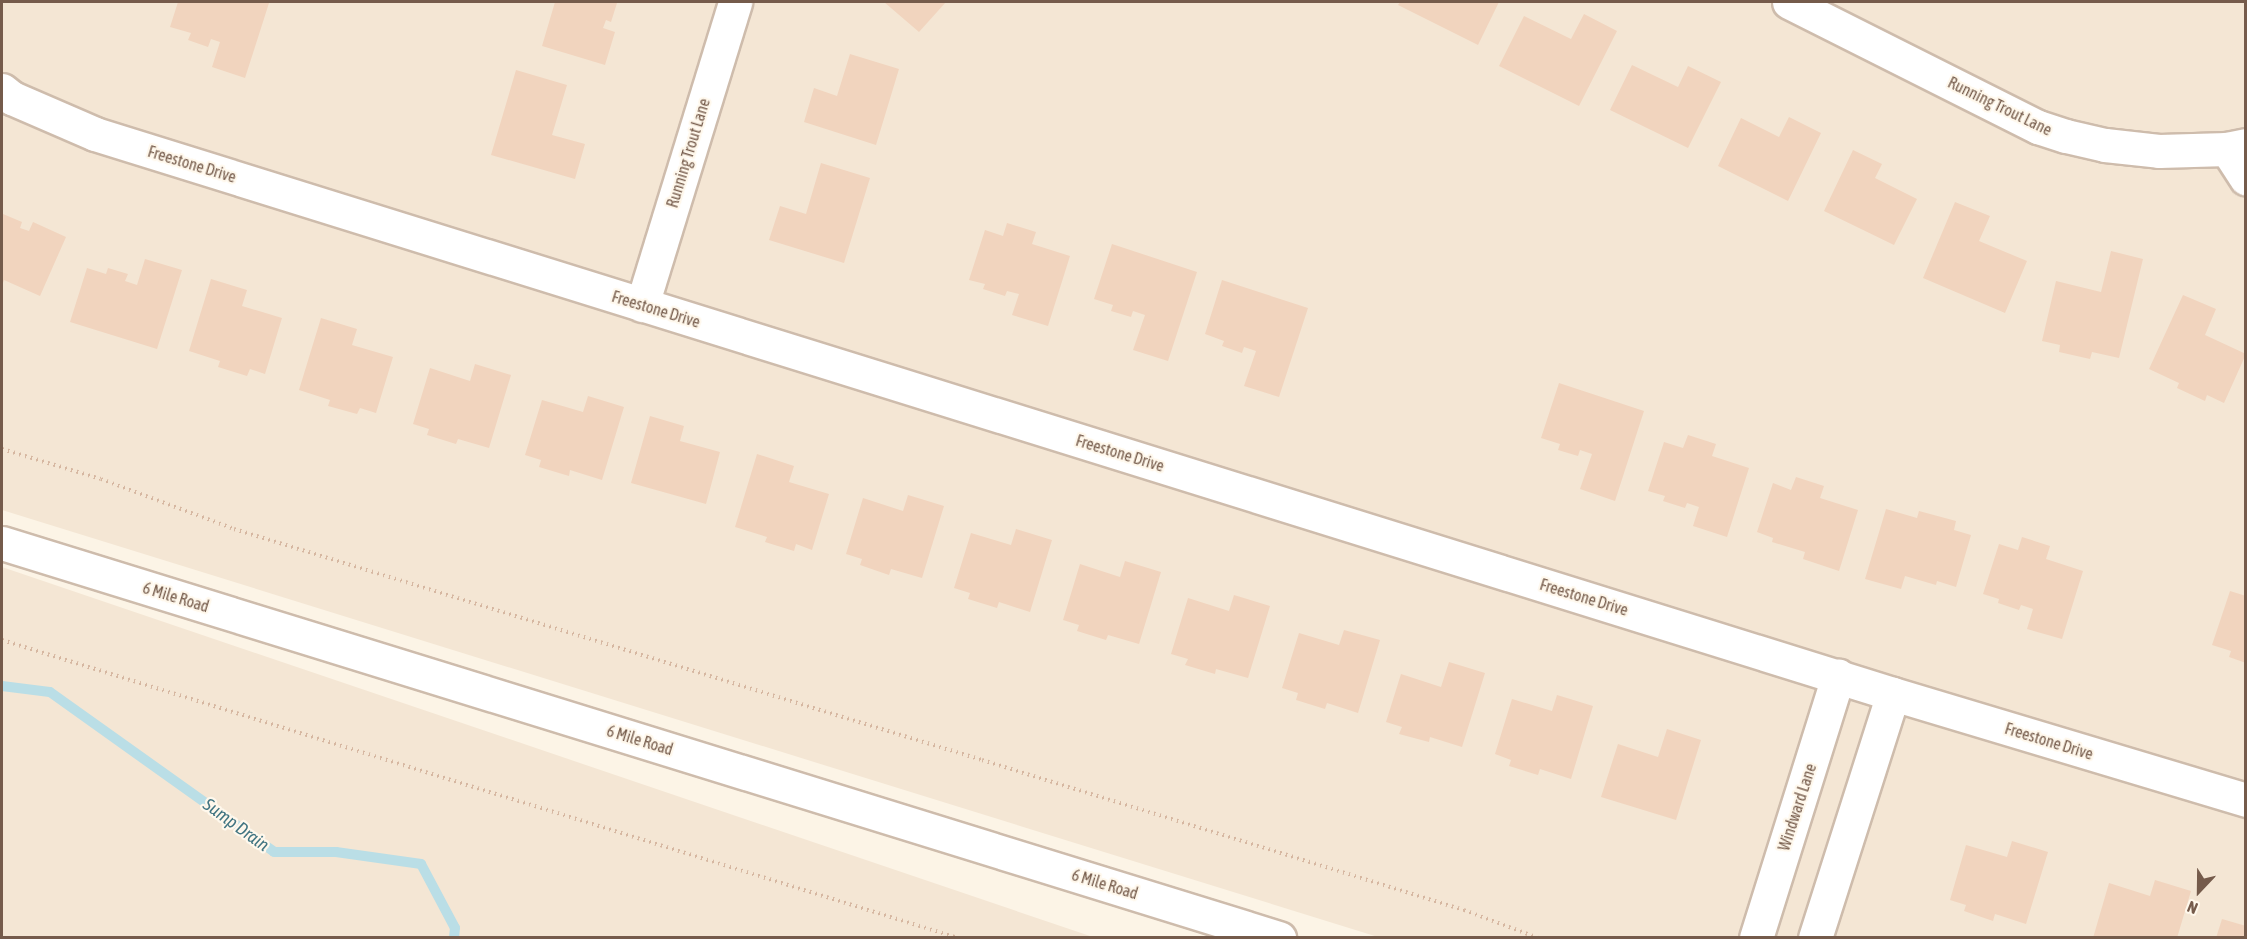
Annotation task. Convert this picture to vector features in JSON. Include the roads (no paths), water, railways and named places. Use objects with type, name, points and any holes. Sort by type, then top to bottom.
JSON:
[{"type":"street","name":"Running Trout Lane","points":[[642,304],[735,2]]},
{"type":"street","name":"Running Trout Lane","points":[[1789,2],[1848,15],[2038,127],[2105,145],[2159,151],[2236,147],[2246,178]]},
{"type":"street","name":"Freestone Drive","points":[[2,90],[12,98],[95,134],[1893,694],[2246,800]]},
{"type":"street","name":"6 Mile Road","points":[[2,543],[1280,938]]},
{"type":"street","name":"Windward Lane","points":[[1756,938],[1838,676]]},
{"type":"street","points":[[1815,938],[1893,694]]},
{"type":"waterway","name":"Sump Drain","points":[[2,686],[50,692],[274,852],[336,852],[421,864],[455,928],[454,938]]}]
